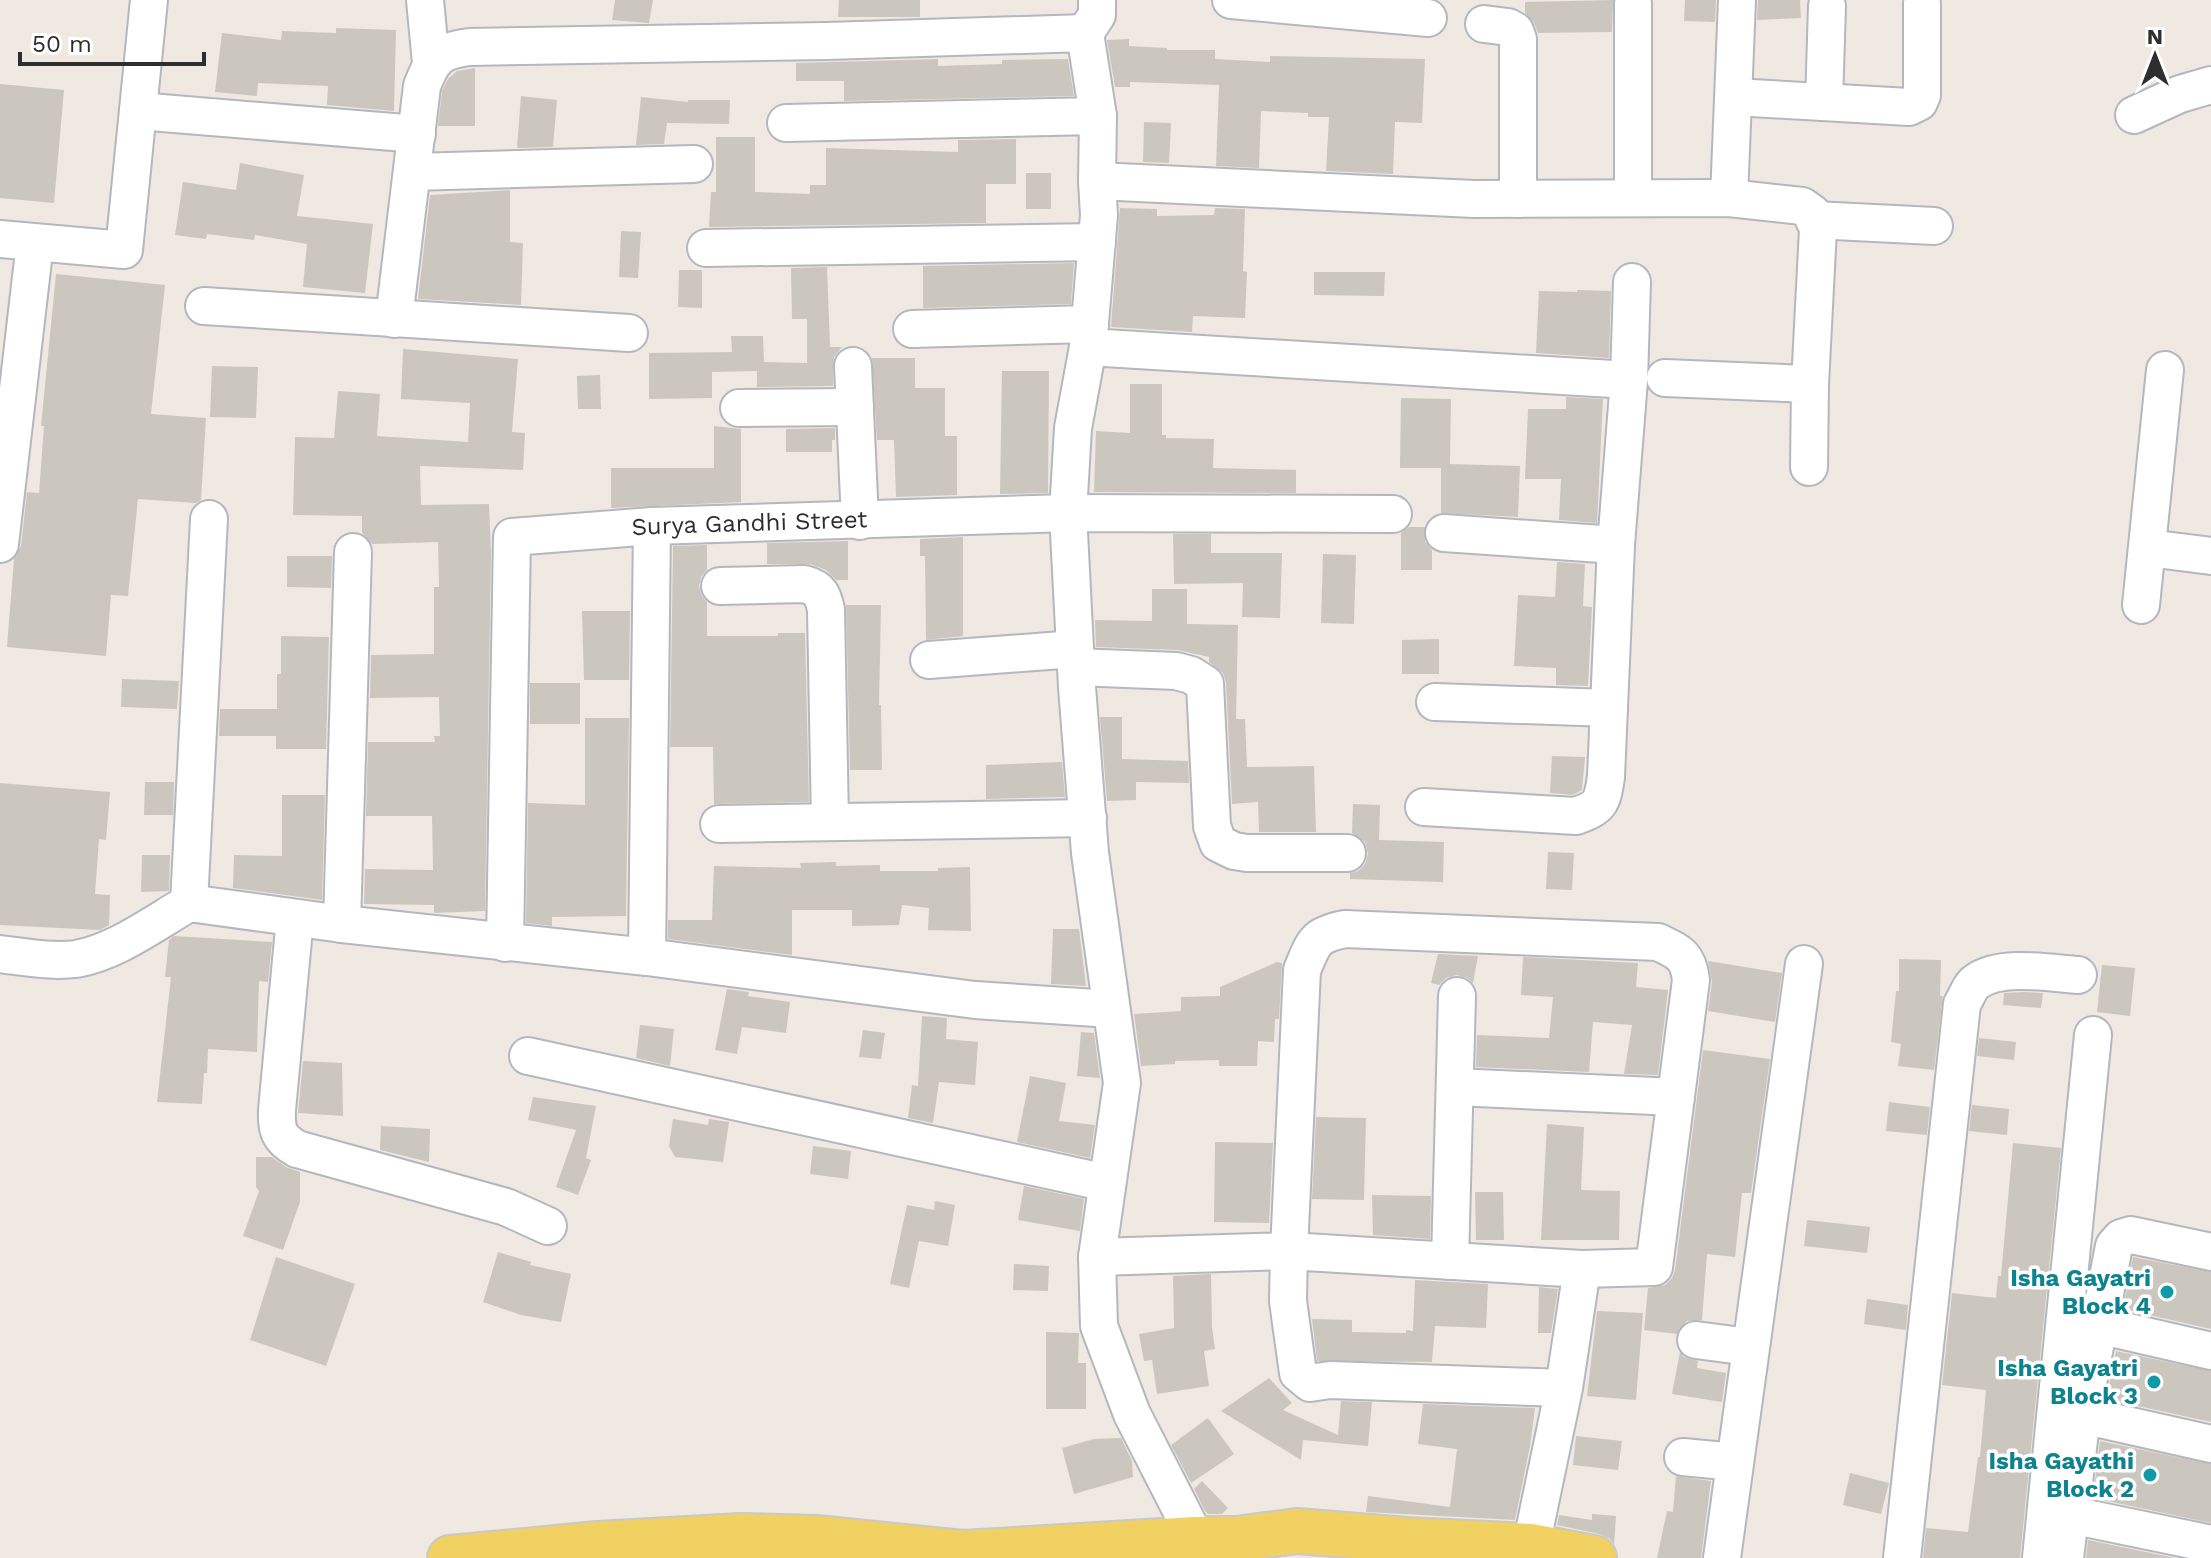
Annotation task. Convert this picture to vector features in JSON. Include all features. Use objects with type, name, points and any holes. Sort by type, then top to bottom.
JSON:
[{"type":"main road","points":[[450,1558],[598,1544],[741,1536],[816,1538],[965,1555],[1196,1539],[1237,1539],[1297,1531],[1531,1546],[1594,1558]]},
{"type":"street","points":[[0,544],[17,241],[124,250],[149,0]]},
{"type":"street","points":[[394,319],[422,86],[431,63],[425,0]]},
{"type":"street","points":[[1231,0],[1428,18]]},
{"type":"street","points":[[1729,198],[1737,0]]},
{"type":"street","points":[[1633,4],[1633,198]]},
{"type":"street","points":[[1734,97],[1909,107],[1919,102],[1922,95],[1922,4]]},
{"type":"street","points":[[1824,102],[1827,6]]},
{"type":"street","points":[[431,63],[449,50],[469,47],[827,41],[1091,16],[1098,116],[1099,215],[1089,336],[1073,428],[1068,513],[1090,853],[1122,1083],[1097,1257],[1099,1326],[1132,1414],[1196,1539]]},
{"type":"street","points":[[1484,24],[1508,27],[1515,31],[1518,39],[1518,199]]},
{"type":"street","points":[[2134,115],[2180,94],[2211,85]]},
{"type":"street","points":[[138,111],[417,134]]},
{"type":"street","points":[[786,123],[1098,116]]},
{"type":"street","points":[[412,172],[694,164]]},
{"type":"street","points":[[1097,181],[1518,199],[1729,198],[1802,206],[1812,213],[1818,229],[1809,467]]},
{"type":"street","points":[[1814,220],[1934,226]]},
{"type":"street","points":[[706,248],[1097,242]]},
{"type":"street","points":[[1424,807],[1576,816],[1595,809],[1602,799],[1606,777],[1632,282]]},
{"type":"street","points":[[204,306],[629,333]]},
{"type":"street","points":[[912,329],[1089,336],[1629,380]]},
{"type":"street","points":[[853,366],[860,521]]},
{"type":"street","points":[[2141,605],[2165,370]]},
{"type":"street","points":[[1665,378],[1810,384]]},
{"type":"street","points":[[739,408],[855,407]]},
{"type":"street","name":"Surya Gandhi Street","points":[[505,943],[512,537],[652,526],[1068,513],[1393,514]]},
{"type":"street","points":[[189,903],[209,519]]},
{"type":"street","points":[[647,957],[652,526]]},
{"type":"street","points":[[1444,533],[1616,545]]},
{"type":"street","points":[[2148,548],[2211,556]]},
{"type":"street","points":[[342,924],[353,552]]},
{"type":"street","points":[[720,586],[804,584],[815,587],[823,595],[826,610],[830,822]]},
{"type":"street","points":[[929,660],[1076,658],[1191,675],[1205,684],[1212,826],[1218,843],[1247,853],[1347,853]]},
{"type":"street","points":[[1435,702],[1609,708]]},
{"type":"street","points":[[719,824],[1088,818]]},
{"type":"street","points":[[0,954],[59,959],[93,955],[189,903],[342,924],[647,957],[975,1000],[1111,1009]]},
{"type":"street","points":[[295,918],[276,1129],[284,1142],[297,1149],[506,1207],[548,1226]]},
{"type":"street","points":[[1097,1257],[1289,1251],[1582,1269],[1654,1267],[1691,980],[1689,964],[1679,953],[1658,942],[1345,929],[1325,933],[1313,945],[1302,970],[1289,1251],[1288,1301],[1298,1373],[1310,1383],[1330,1380],[1564,1388]]},
{"type":"street","points":[[1722,1558],[1804,964]]},
{"type":"street","points":[[1902,1558],[1962,1004],[1975,983],[1991,976],[2014,971],[2078,975]]},
{"type":"street","points":[[1450,1261],[1457,996]]},
{"type":"street","points":[[2041,1558],[2093,1035]]},
{"type":"street","points":[[528,1056],[1107,1183]]},
{"type":"street","points":[[1455,1087],[1676,1097]]},
{"type":"street","points":[[2065,1558],[2082,1415],[2114,1246],[2121,1238],[2131,1235],[2211,1252]]},
{"type":"street","points":[[1531,1546],[1564,1388],[1582,1269]]},
{"type":"street","points":[[2098,1325],[2211,1351]]},
{"type":"street","points":[[1696,1340],[1749,1347]]},
{"type":"street","points":[[2082,1415],[2211,1444]]},
{"type":"street","points":[[1683,1457],[1735,1462]]},
{"type":"street","points":[[2071,1515],[2211,1544]]},
{"type":"building","points":[[615,0],[653,0],[649,23],[612,20]]},
{"type":"building","points":[[839,0],[920,0],[920,17],[838,17]]},
{"type":"building","points":[[1613,0],[1612,32],[1538,33],[1525,13],[1525,2]]},
{"type":"building","points":[[1685,0],[1716,0],[1715,22],[1684,21]]},
{"type":"building","points":[[1758,0],[1800,0],[1801,18],[1757,20]]},
{"type":"building","points":[[336,28],[396,30],[394,111],[327,105],[328,86],[258,83],[257,96],[215,92],[222,33],[281,40],[282,31],[336,33]]},
{"type":"building","points":[[1129,39],[1129,46],[1215,50],[1215,59],[1270,62],[1270,56],[1425,59],[1422,123],[1395,122],[1393,174],[1326,171],[1329,117],[1261,111],[1259,168],[1216,166],[1219,85],[1130,82],[1130,87],[1115,87],[1107,40]]},
{"type":"building","points":[[938,59],[938,66],[1002,64],[1002,60],[1068,59],[1074,96],[844,101],[844,81],[796,81],[796,63]]},
{"type":"building","points":[[475,68],[475,126],[438,126],[442,91],[448,79],[457,71]]},
{"type":"building","points":[[0,84],[64,90],[54,203],[0,198]]},
{"type":"building","points":[[521,96],[557,100],[553,147],[517,148]]},
{"type":"building","points":[[641,97],[688,102],[730,100],[729,124],[667,123],[664,144],[636,145]]},
{"type":"building","points":[[1144,122],[1171,123],[1169,163],[1143,162]]},
{"type":"building","points":[[716,137],[755,137],[755,192],[810,194],[810,185],[826,185],[826,148],[958,152],[958,140],[1016,139],[1016,184],[986,184],[986,223],[709,227],[711,192],[716,192]]},
{"type":"building","points":[[240,163],[304,175],[297,216],[373,224],[365,293],[303,287],[307,244],[255,235],[254,240],[207,234],[206,239],[175,235],[183,182],[236,190]]},
{"type":"building","points":[[1026,173],[1051,173],[1051,209],[1026,209]]},
{"type":"building","points":[[510,190],[510,242],[523,243],[521,305],[418,299],[430,195]]},
{"type":"building","points":[[1120,208],[1157,209],[1157,216],[1214,215],[1215,208],[1245,209],[1245,318],[1193,316],[1192,332],[1111,327]]},
{"type":"building","points":[[621,231],[641,232],[638,278],[619,277]]},
{"type":"building","points":[[1074,263],[1071,304],[923,308],[923,266]]},
{"type":"building","points":[[827,267],[830,347],[842,347],[834,357],[833,386],[757,387],[757,371],[712,372],[712,398],[649,399],[649,353],[732,352],[731,336],[763,336],[764,362],[807,363],[807,319],[792,319],[791,268]]},
{"type":"building","points":[[679,270],[702,270],[702,308],[678,307]]},
{"type":"building","points":[[1314,272],[1385,272],[1384,296],[1314,295]]},
{"type":"building","points":[[56,274],[165,285],[151,414],[206,418],[201,500],[196,503],[138,499],[128,596],[111,595],[106,656],[7,647],[14,559],[21,546],[27,492],[39,493],[44,426],[41,426]]},
{"type":"building","points":[[1539,291],[1611,291],[1609,358],[1536,353]]},
{"type":"building","points":[[403,349],[518,359],[512,432],[525,433],[523,470],[420,466],[421,505],[489,504],[491,554],[485,911],[434,913],[434,905],[364,904],[365,869],[433,870],[432,816],[366,816],[368,742],[435,742],[434,736],[440,736],[439,697],[370,698],[371,655],[434,654],[434,587],[439,587],[438,542],[372,544],[362,533],[362,516],[293,515],[295,437],[334,438],[338,391],[380,394],[377,436],[468,442],[470,403],[401,399]]},
{"type":"building","points":[[872,358],[915,358],[915,388],[945,388],[945,436],[957,436],[957,495],[896,497],[894,440],[877,440]]},
{"type":"building","points":[[212,366],[258,367],[256,418],[210,417]]},
{"type":"building","points":[[1002,371],[1049,371],[1048,493],[1000,494]]},
{"type":"building","points":[[600,375],[601,409],[578,409],[577,376]]},
{"type":"building","points":[[1130,384],[1162,384],[1162,435],[1166,438],[1214,439],[1213,468],[1296,470],[1296,493],[1094,492],[1096,431],[1130,433]]},
{"type":"building","points":[[1566,397],[1603,399],[1597,523],[1559,520],[1561,479],[1525,479],[1528,409],[1566,409]]},
{"type":"building","points":[[1401,398],[1451,399],[1450,464],[1520,466],[1518,517],[1441,513],[1441,468],[1400,468]]},
{"type":"building","points":[[714,426],[741,429],[741,502],[611,508],[611,468],[714,468]]},
{"type":"building","points":[[835,428],[832,452],[786,452],[786,429]]},
{"type":"building","points":[[1409,527],[1425,527],[1425,541],[1432,550],[1432,570],[1401,570],[1401,533]]},
{"type":"building","points":[[1173,534],[1211,534],[1211,553],[1282,553],[1280,618],[1242,617],[1243,583],[1174,584]]},
{"type":"building","points":[[963,537],[963,636],[926,640],[925,556],[920,556],[920,539]]},
{"type":"building","points":[[848,541],[848,580],[836,580],[826,570],[810,564],[767,564],[767,543]]},
{"type":"building","points":[[707,545],[707,570],[699,586],[707,602],[707,636],[805,633],[809,802],[714,804],[713,747],[670,747],[673,546]]},
{"type":"building","points":[[1323,554],[1356,555],[1354,624],[1321,623]]},
{"type":"building","points":[[287,556],[332,556],[331,588],[287,587]]},
{"type":"building","points":[[1557,562],[1585,564],[1583,606],[1592,607],[1588,686],[1556,685],[1556,668],[1514,666],[1518,595],[1555,597]]},
{"type":"building","points":[[1152,589],[1187,589],[1187,624],[1238,625],[1236,719],[1245,719],[1247,767],[1314,766],[1316,832],[1259,832],[1258,802],[1232,804],[1226,683],[1223,673],[1209,662],[1209,657],[1177,650],[1096,647],[1095,620],[1152,621]]},
{"type":"building","points":[[846,605],[881,605],[879,705],[882,770],[850,770]]},
{"type":"building","points":[[582,611],[630,611],[629,680],[584,680]]},
{"type":"building","points":[[281,636],[329,637],[326,749],[276,749],[276,736],[219,736],[220,709],[277,709]]},
{"type":"building","points":[[1439,639],[1439,674],[1402,674],[1402,640]]},
{"type":"building","points":[[122,679],[179,681],[177,709],[121,707]]},
{"type":"building","points":[[530,683],[580,683],[580,724],[530,724]]},
{"type":"building","points":[[1100,717],[1122,717],[1122,759],[1188,761],[1189,783],[1136,782],[1136,800],[1107,801]]},
{"type":"building","points":[[585,718],[629,718],[626,916],[552,917],[552,926],[526,923],[528,803],[585,805]]},
{"type":"building","points":[[1552,756],[1585,757],[1582,790],[1573,795],[1550,793]]},
{"type":"building","points":[[1062,762],[1065,797],[986,799],[986,765]]},
{"type":"building","points":[[145,782],[174,782],[173,815],[144,815]]},
{"type":"building","points":[[0,783],[110,792],[106,840],[99,839],[95,894],[110,895],[109,925],[100,930],[0,925]]},
{"type":"building","points":[[282,795],[325,795],[322,900],[233,888],[234,855],[282,856]]},
{"type":"building","points":[[1353,804],[1380,805],[1379,840],[1444,842],[1443,882],[1350,879],[1350,873],[1358,871],[1365,864],[1368,854],[1365,842],[1352,833]]},
{"type":"building","points":[[1548,852],[1574,853],[1572,890],[1546,889]]},
{"type":"building","points":[[142,855],[170,855],[169,891],[141,892]]},
{"type":"building","points":[[836,862],[836,866],[880,865],[880,871],[938,871],[938,868],[970,867],[971,931],[928,930],[929,908],[902,905],[899,925],[852,926],[852,910],[792,910],[792,955],[668,939],[668,920],[712,920],[714,866],[801,868],[800,863]]},
{"type":"building","points":[[1053,929],[1079,929],[1086,986],[1051,984]]},
{"type":"building","points":[[174,936],[272,942],[268,982],[259,981],[257,1052],[208,1049],[202,1104],[157,1102],[171,977],[165,977],[169,940]]},
{"type":"building","points":[[1438,954],[1478,956],[1473,983],[1457,975],[1446,978],[1439,985],[1431,983]]},
{"type":"building","points":[[1523,957],[1638,963],[1636,987],[1668,990],[1658,1075],[1624,1074],[1632,1025],[1593,1022],[1589,1072],[1476,1067],[1477,1035],[1549,1038],[1553,997],[1521,995]]},
{"type":"building","points":[[1899,959],[1941,960],[1940,996],[1943,996],[1934,1070],[1898,1066],[1901,1044],[1891,1042],[1896,991],[1899,991]]},
{"type":"building","points":[[1708,961],[1782,973],[1775,1022],[1708,1011],[1712,982]]},
{"type":"building","points":[[1277,962],[1282,963],[1279,1019],[1275,1019],[1274,1042],[1258,1041],[1257,1066],[1219,1066],[1219,1060],[1141,1066],[1134,1014],[1181,1011],[1181,997],[1220,996],[1220,987]]},
{"type":"building","points":[[2102,965],[2135,968],[2130,1016],[2097,1012]]},
{"type":"building","points":[[727,989],[749,992],[748,996],[790,1002],[786,1033],[742,1027],[737,1054],[715,1050]]},
{"type":"building","points":[[2004,993],[2043,993],[2041,1008],[2003,1005]]},
{"type":"building","points":[[922,1016],[947,1018],[946,1039],[978,1042],[975,1085],[939,1082],[933,1123],[908,1118],[912,1085],[918,1086]]},
{"type":"building","points":[[640,1025],[674,1029],[670,1066],[636,1058]]},
{"type":"building","points":[[863,1030],[885,1033],[881,1059],[859,1057]]},
{"type":"building","points":[[1081,1032],[1094,1033],[1100,1078],[1077,1076]]},
{"type":"building","points":[[1979,1038],[2016,1042],[2014,1060],[1977,1056]]},
{"type":"building","points":[[1703,1050],[1770,1059],[1751,1193],[1742,1193],[1735,1257],[1707,1254],[1702,1320],[1687,1321],[1677,1334],[1644,1330],[1648,1288],[1665,1285],[1675,1270]]},
{"type":"building","points":[[303,1061],[342,1063],[343,1116],[298,1113]]},
{"type":"building","points":[[1030,1076],[1066,1083],[1059,1121],[1095,1125],[1090,1158],[1017,1142]]},
{"type":"building","points":[[533,1097],[596,1106],[586,1158],[591,1160],[578,1195],[556,1187],[576,1130],[528,1120]]},
{"type":"building","points":[[1889,1102],[1930,1107],[1927,1135],[1886,1131]]},
{"type":"building","points":[[1972,1105],[2009,1109],[2007,1135],[1969,1131]]},
{"type":"building","points":[[1316,1117],[1366,1118],[1364,1200],[1312,1199]]},
{"type":"building","points":[[673,1119],[708,1125],[709,1119],[729,1122],[723,1162],[675,1157],[669,1146]]},
{"type":"building","points":[[1547,1124],[1584,1127],[1581,1190],[1620,1191],[1619,1240],[1541,1240]]},
{"type":"building","points":[[381,1126],[430,1129],[429,1162],[380,1150]]},
{"type":"building","points":[[1215,1142],[1273,1143],[1269,1223],[1214,1222]]},
{"type":"building","points":[[2013,1143],[2061,1148],[2020,1558],[1923,1558],[1926,1528],[1968,1532],[1980,1457],[1986,1390],[1942,1385],[1952,1293],[1996,1298],[1998,1276],[2001,1276]]},
{"type":"building","points":[[813,1146],[851,1151],[848,1179],[810,1174]]},
{"type":"building","points":[[256,1157],[272,1157],[300,1172],[300,1202],[283,1250],[243,1236],[259,1191],[256,1187]]},
{"type":"building","points":[[1024,1186],[1084,1199],[1080,1231],[1018,1220]]},
{"type":"building","points":[[1475,1192],[1503,1192],[1504,1240],[1476,1240]]},
{"type":"building","points":[[1372,1195],[1431,1196],[1430,1239],[1373,1235]]},
{"type":"building","points":[[935,1201],[955,1205],[948,1246],[919,1241],[909,1288],[890,1284],[907,1205],[934,1210]]},
{"type":"building","points":[[1807,1220],[1870,1227],[1867,1253],[1804,1246]]},
{"type":"building","points":[[498,1252],[531,1262],[530,1265],[571,1274],[561,1322],[521,1315],[483,1302]]},
{"type":"building","points":[[276,1257],[355,1284],[326,1366],[250,1340]]},
{"type":"building","name":"Isha Gayatri Block 4","points":[[2133,1257],[2211,1272],[2211,1329],[2123,1309]]},
{"type":"building","points":[[1014,1264],[1049,1266],[1048,1291],[1013,1290]]},
{"type":"building","points":[[1211,1274],[1215,1349],[1204,1351],[1209,1386],[1157,1394],[1152,1360],[1144,1361],[1139,1334],[1174,1328],[1173,1276]]},
{"type":"building","points":[[1415,1280],[1488,1284],[1486,1328],[1435,1326],[1432,1362],[1317,1361],[1312,1319],[1352,1320],[1352,1332],[1413,1331]]},
{"type":"building","points":[[1539,1287],[1558,1289],[1551,1333],[1538,1333]]},
{"type":"building","points":[[1867,1299],[1908,1305],[1906,1330],[1864,1324]]},
{"type":"building","points":[[1597,1311],[1643,1313],[1636,1400],[1587,1396]]},
{"type":"building","points":[[1046,1332],[1079,1333],[1078,1363],[1086,1363],[1086,1409],[1046,1409]]},
{"type":"building","name":"Isha Gayatri Block 3","points":[[2116,1351],[2211,1371],[2211,1422],[2106,1399]]},
{"type":"building","points":[[1680,1352],[1684,1357],[1698,1361],[1697,1368],[1726,1373],[1722,1402],[1672,1394]]},
{"type":"building","points":[[1269,1378],[1292,1403],[1283,1410],[1338,1435],[1341,1401],[1372,1402],[1368,1446],[1303,1440],[1301,1460],[1221,1411]]},
{"type":"building","points":[[1423,1404],[1535,1408],[1515,1520],[1366,1512],[1368,1496],[1450,1507],[1457,1449],[1418,1444]]},
{"type":"building","points":[[1208,1418],[1234,1454],[1191,1483],[1171,1445]]},
{"type":"building","points":[[1576,1436],[1622,1441],[1618,1470],[1573,1465]]},
{"type":"building","points":[[1121,1438],[1132,1461],[1133,1477],[1074,1494],[1062,1448],[1094,1439]]},
{"type":"building","name":"Isha Gayathi Block 2","points":[[2100,1441],[2211,1464],[2211,1523],[2093,1498]]},
{"type":"building","points":[[1850,1473],[1889,1483],[1881,1514],[1843,1505]]},
{"type":"building","points":[[1676,1476],[1711,1481],[1701,1558],[1657,1558],[1667,1511],[1673,1512]]},
{"type":"building","points":[[1202,1481],[1228,1508],[1222,1514],[1208,1514],[1205,1511],[1194,1489]]},
{"type":"building","points":[[1592,1514],[1616,1516],[1614,1545],[1610,1539],[1599,1534],[1557,1525],[1559,1515],[1592,1520]]},
{"type":"building","points":[[2088,1540],[2175,1558],[2086,1558]]},
{"type":"place","name":"Isha Gayatri Block 4","points":[[2167,1292]]},
{"type":"place","name":"Isha Gayatri Block 3","points":[[2154,1382]]},
{"type":"place","name":"Isha Gayathi Block 2","points":[[2150,1475]]}]
